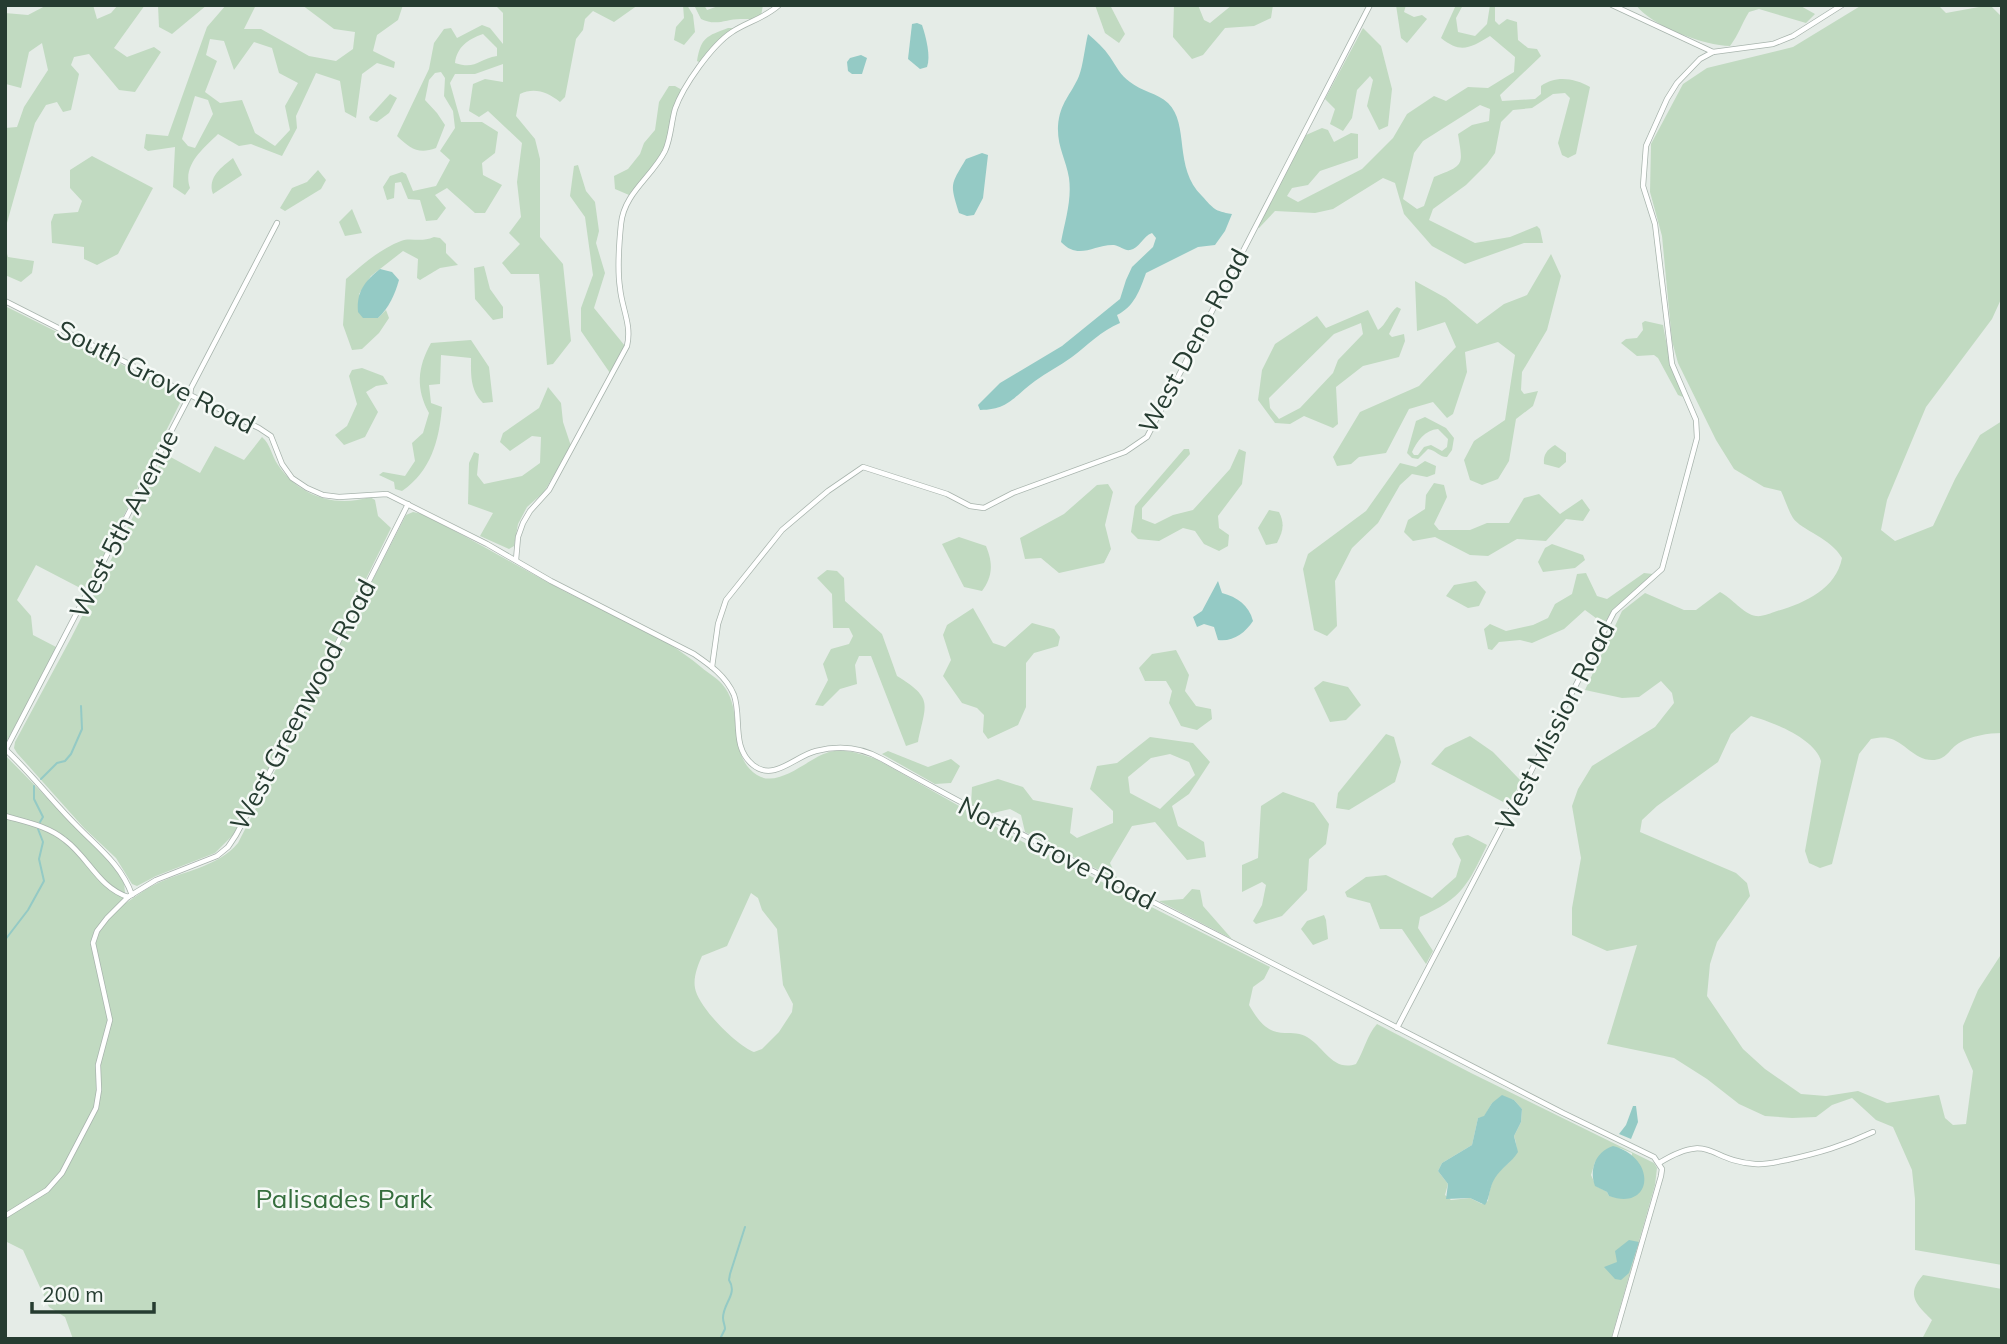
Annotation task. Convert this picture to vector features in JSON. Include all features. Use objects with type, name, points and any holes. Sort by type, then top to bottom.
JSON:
[{"type":"street","points":[[516,560],[523,523],[549,490],[627,346],[629,324],[620,288],[620,232],[624,208],[665,150],[675,109],[699,68],[716,46],[732,32],[765,16],[779,5]]},
{"type":"street","name":"West Deno Road","points":[[712,667],[718,624],[726,600],[782,530],[828,491],[863,467],[947,494],[970,506],[984,508],[1013,493],[1125,452],[1147,437],[1370,5]]},
{"type":"street","points":[[1612,5],[1713,52],[1773,44],[1793,36],[1842,5]]},
{"type":"street","name":"West Mission Road","points":[[1397,1028],[1614,612],[1661,569],[1697,438],[1696,420],[1672,364],[1655,224],[1643,186],[1646,146],[1667,99],[1678,83],[1700,59],[1713,52]]},
{"type":"street","name":"West 5th Avenue","points":[[6,749],[278,223]]},
{"type":"street","name":"South Grove Road","points":[[5,301],[260,428],[271,436],[282,464],[292,478],[307,488],[323,495],[339,497],[387,494],[516,560]]},
{"type":"street","name":"West Greenwood Road","points":[[5,1216],[47,1190],[62,1173],[96,1108],[99,1053],[109,1031],[110,1020],[93,943],[97,931],[130,896],[156,880],[217,856],[232,841],[322,674],[408,504]]},
{"type":"street","name":"North Grove Road","points":[[516,560],[551,582],[651,631],[712,667],[723,677],[734,697],[738,737],[753,765],[773,771],[814,751],[830,748],[862,749],[990,819],[1654,1157],[1659,1163]]},
{"type":"street","points":[[5,816],[57,834],[78,852],[102,882],[115,893],[130,896],[125,877],[110,858],[74,824],[6,749]]},
{"type":"street","points":[[1614,1339],[1661,1176],[1659,1163],[1688,1148],[1699,1147],[1744,1163],[1768,1163],[1828,1151],[1873,1132]]},
{"type":"green space","points":[[47,5],[93,5],[97,19],[111,13],[118,5],[145,5],[114,48],[127,57],[154,47],[161,52],[135,92],[119,90],[89,54],[74,57],[71,65],[79,74],[71,110],[63,112],[57,102],[46,105],[35,123],[5,230],[5,128],[17,127],[24,107],[48,70],[42,43],[29,52],[21,88],[6,84],[5,13],[28,15]]},
{"type":"green space","points":[[158,5],[207,5],[172,34],[159,27]]},
{"type":"green space","points":[[226,5],[256,5],[244,29],[261,29],[309,56],[336,61],[353,49],[355,32],[334,29],[302,5],[403,5],[398,20],[377,35],[373,51],[395,62],[394,68],[377,63],[362,74],[356,118],[345,112],[340,81],[316,73],[296,116],[297,128],[282,156],[251,144],[239,146],[218,134],[191,165],[188,180],[190,188],[185,195],[173,187],[175,147],[148,151],[144,148],[146,134],[168,136],[207,27]],"holes":[[[210,39],[224,41],[234,70],[254,42],[272,48],[279,73],[298,83],[285,106],[290,130],[275,146],[255,133],[242,100],[220,103],[205,92],[217,61],[206,55]],[[195,96],[208,100],[213,114],[195,148],[188,146],[182,139]]]},
{"type":"green space","points":[[495,5],[638,5],[614,22],[593,11],[585,19],[583,30],[576,39],[565,97],[560,102],[541,92],[520,94],[516,116],[535,139],[540,159],[540,237],[563,264],[571,341],[553,364],[547,365],[539,274],[511,274],[502,263],[520,244],[509,233],[521,217],[517,182],[522,143],[488,111],[479,117],[469,111],[473,84],[485,79],[503,82],[503,64],[475,74],[455,74],[450,83],[461,122],[482,122],[498,132],[495,153],[482,163],[483,175],[502,185],[485,213],[475,213],[447,188],[435,195],[446,208],[437,220],[426,221],[420,200],[408,199],[401,182],[395,183],[394,198],[387,200],[383,187],[390,176],[402,172],[406,174],[413,191],[436,186],[450,160],[440,151],[455,128],[453,111],[444,96],[445,78],[441,72],[435,73],[429,80],[425,100],[445,125],[436,148],[424,151],[415,149],[397,136],[429,69],[434,43],[444,29],[451,28],[457,38],[482,25],[490,28],[503,44],[503,13]],"holes":[[[483,34],[497,48],[497,56],[468,65],[455,63],[464,44]]]},
{"type":"green space","points":[[683,5],[687,5],[693,15],[695,32],[684,45],[674,40],[676,27],[684,18]]},
{"type":"green space","points":[[694,5],[704,5],[707,10],[721,5],[763,5],[761,16],[756,18],[717,22],[701,19]]},
{"type":"green space","points":[[1095,5],[1110,5],[1125,34],[1119,43],[1105,33]]},
{"type":"green space","points":[[1174,5],[1198,5],[1204,20],[1210,23],[1232,5],[1273,5],[1271,18],[1254,26],[1225,28],[1203,55],[1192,59],[1173,37]]},
{"type":"green space","points":[[1396,5],[1406,5],[1404,12],[1414,17],[1422,15],[1427,19],[1407,43],[1401,38]]},
{"type":"green space","points":[[1456,5],[1463,5],[1456,18],[1458,32],[1475,36],[1487,24],[1490,5],[1495,5],[1495,21],[1499,25],[1507,19],[1517,22],[1518,40],[1528,48],[1537,49],[1541,56],[1500,95],[1502,101],[1535,99],[1541,94],[1541,86],[1552,80],[1572,80],[1590,87],[1576,154],[1568,158],[1562,155],[1558,143],[1570,98],[1565,93],[1553,94],[1532,108],[1513,110],[1501,122],[1495,153],[1487,164],[1466,185],[1433,209],[1429,220],[1475,243],[1510,237],[1537,226],[1543,243],[1524,243],[1465,264],[1432,246],[1404,214],[1395,183],[1383,178],[1333,209],[1315,213],[1275,211],[1257,227],[1306,135],[1322,128],[1328,130],[1334,142],[1351,133],[1358,134],[1358,158],[1320,171],[1308,185],[1292,188],[1287,196],[1298,202],[1362,169],[1393,138],[1407,114],[1434,96],[1446,101],[1468,87],[1488,88],[1514,72],[1515,57],[1490,36],[1466,48],[1454,46],[1441,38]],"holes":[[[1480,105],[1490,109],[1489,121],[1472,125],[1458,134],[1460,163],[1452,170],[1434,177],[1424,206],[1417,209],[1403,199],[1414,153],[1423,141]]]},
{"type":"green space","points":[[1636,5],[1799,5],[1815,14],[1806,23],[1759,9],[1749,12],[1730,46],[1707,43],[1679,33],[1643,13]]},
{"type":"green space","points":[[1862,5],[1938,5],[1946,13],[1990,5],[2002,17],[2002,297],[1992,319],[1926,407],[1887,500],[1881,530],[1895,541],[1933,526],[1980,435],[2002,421],[2002,733],[1969,738],[1941,758],[1932,760],[1920,757],[1894,740],[1871,739],[1859,754],[1832,864],[1820,868],[1809,863],[1805,851],[1821,761],[1811,746],[1802,739],[1770,722],[1751,716],[1731,734],[1718,762],[1657,806],[1642,820],[1640,832],[1736,873],[1747,883],[1750,896],[1717,942],[1710,964],[1707,996],[1743,1049],[1765,1069],[1801,1094],[1826,1096],[1858,1091],[1887,1103],[1939,1095],[1945,1118],[1953,1125],[1966,1124],[1973,1071],[1963,1048],[1963,1026],[1978,990],[2002,953],[2002,1265],[1915,1250],[1912,1170],[1893,1127],[1876,1120],[1852,1098],[1832,1105],[1816,1117],[1765,1116],[1739,1104],[1674,1058],[1607,1044],[1637,945],[1607,951],[1572,935],[1572,908],[1581,858],[1572,806],[1578,789],[1592,766],[1655,727],[1674,703],[1672,693],[1661,681],[1639,697],[1622,698],[1585,690],[1622,611],[1645,593],[1684,610],[1696,610],[1720,592],[1747,612],[1756,616],[1764,615],[1798,604],[1818,593],[1833,578],[1842,558],[1831,545],[1797,522],[1791,515],[1781,491],[1764,487],[1734,469],[1716,440],[1678,363],[1672,341],[1662,236],[1650,192],[1651,144],[1683,84],[1707,68],[1793,47]]},
{"type":"green space","points":[[728,28],[735,28],[725,34],[701,63],[697,61],[706,38]]},
{"type":"green space","points":[[1363,28],[1381,46],[1392,89],[1388,126],[1379,130],[1367,106],[1373,80],[1370,76],[1357,90],[1352,118],[1343,131],[1330,124],[1335,109],[1325,99]]},
{"type":"green space","points":[[669,86],[682,90],[660,156],[629,195],[615,189],[614,176],[628,169],[655,130],[659,102]]},
{"type":"green space","points":[[390,94],[397,98],[389,113],[377,122],[370,120],[369,117]]},
{"type":"green space","points":[[92,156],[153,188],[118,254],[97,265],[84,259],[84,247],[52,243],[51,222],[54,214],[78,212],[82,201],[70,188],[70,170]]},
{"type":"green space","points":[[233,158],[242,175],[213,194],[214,178]]},
{"type":"green space","points":[[578,165],[586,191],[595,202],[599,231],[596,243],[605,273],[594,308],[625,346],[610,373],[581,331],[581,308],[593,275],[585,217],[570,196],[574,166]]},
{"type":"green space","points":[[318,170],[326,180],[321,189],[285,211],[280,208],[292,188],[307,182]]},
{"type":"green space","points":[[352,209],[362,233],[345,236],[339,222]]},
{"type":"green space","points":[[440,238],[446,244],[446,253],[458,265],[440,268],[420,280],[417,278],[418,259],[403,251],[371,276],[359,294],[378,318],[386,310],[389,318],[379,333],[362,349],[352,350],[343,325],[346,279],[372,257],[393,244]]},
{"type":"green space","points":[[5,247],[8,257],[34,261],[32,273],[21,282],[5,275]]},
{"type":"green space","points":[[1551,254],[1561,276],[1547,330],[1522,372],[1521,390],[1524,394],[1538,391],[1533,406],[1516,419],[1509,461],[1498,479],[1482,485],[1470,480],[1464,460],[1474,441],[1505,420],[1515,355],[1498,342],[1465,352],[1467,372],[1453,414],[1447,418],[1433,402],[1409,409],[1386,453],[1359,457],[1351,464],[1337,466],[1333,457],[1360,412],[1419,386],[1456,347],[1445,322],[1417,331],[1415,281],[1446,298],[1477,324],[1504,304],[1527,295]]},
{"type":"green space","points":[[484,266],[490,289],[503,307],[503,318],[493,320],[475,299],[474,268]]},
{"type":"green space","points":[[5,306],[163,385],[176,395],[180,403],[86,591],[36,565],[17,600],[31,616],[33,635],[58,648],[5,744]]},
{"type":"green space","points":[[1397,307],[1401,309],[1389,334],[1392,337],[1404,334],[1405,341],[1399,357],[1363,366],[1336,387],[1338,424],[1333,428],[1304,416],[1290,424],[1275,423],[1258,400],[1262,370],[1275,344],[1317,316],[1326,328],[1368,310],[1378,330]],"holes":[[[1361,323],[1363,334],[1338,360],[1333,373],[1300,408],[1279,419],[1270,408],[1269,398],[1334,334]]]},
{"type":"green space","points":[[1645,321],[1663,325],[1670,362],[1683,397],[1678,395],[1658,358],[1654,355],[1637,356],[1621,343],[1626,339],[1637,338]]},
{"type":"green space","points":[[471,340],[489,367],[493,402],[483,403],[476,393],[472,382],[471,358],[441,355],[440,384],[429,385],[431,403],[442,407],[436,443],[427,465],[412,483],[402,491],[395,489],[394,482],[379,475],[383,472],[405,476],[415,461],[412,443],[423,433],[429,413],[422,395],[420,378],[423,361],[431,343]]},
{"type":"green space","points":[[362,368],[383,376],[388,384],[376,386],[366,392],[378,412],[365,437],[344,445],[335,435],[347,426],[357,404],[349,376],[352,370]]},
{"type":"green space","points":[[548,387],[561,403],[563,422],[571,446],[544,492],[527,507],[518,524],[514,546],[509,549],[480,536],[493,513],[468,504],[469,463],[474,452],[479,454],[477,475],[484,484],[522,476],[540,463],[541,437],[532,436],[510,451],[500,442],[503,433],[539,408]]},
{"type":"green space","points":[[1425,417],[1446,428],[1454,438],[1452,450],[1447,457],[1428,449],[1418,459],[1407,453],[1416,421]],"holes":[[[1438,429],[1448,439],[1447,447],[1442,451],[1431,445],[1424,447],[1418,455],[1412,452],[1429,431]]]},
{"type":"green space","points":[[262,437],[278,465],[296,485],[307,492],[331,500],[370,497],[375,500],[378,516],[391,528],[235,833],[215,853],[137,886],[132,884],[116,858],[84,828],[17,753],[15,742],[165,454],[200,473],[215,446],[244,460]]},
{"type":"green space","points":[[1555,445],[1566,453],[1566,462],[1559,468],[1544,464],[1546,453]]},
{"type":"green space","points":[[1184,449],[1189,449],[1190,454],[1142,508],[1142,519],[1155,524],[1173,515],[1193,510],[1230,469],[1239,449],[1246,452],[1242,484],[1218,516],[1219,528],[1229,535],[1228,546],[1219,551],[1204,544],[1195,531],[1183,528],[1159,541],[1138,539],[1131,532],[1135,506]]},
{"type":"green space","points":[[1425,461],[1436,466],[1435,474],[1427,477],[1412,474],[1400,485],[1378,523],[1352,548],[1335,581],[1337,626],[1327,636],[1314,630],[1303,569],[1308,554],[1366,511],[1400,463],[1416,467]]},
{"type":"green space","points":[[1434,483],[1444,485],[1447,497],[1434,524],[1439,530],[1470,530],[1487,523],[1509,523],[1524,498],[1539,494],[1560,514],[1582,499],[1590,510],[1583,521],[1566,519],[1546,541],[1517,539],[1488,556],[1470,555],[1435,537],[1413,541],[1404,532],[1408,520],[1425,509],[1426,495]]},
{"type":"green space","points":[[1108,484],[1113,492],[1105,525],[1111,549],[1104,563],[1059,573],[1041,558],[1025,559],[1020,538],[1064,514],[1097,485]]},
{"type":"green space","points":[[1269,510],[1279,512],[1282,528],[1277,543],[1266,545],[1258,528]]},
{"type":"green space","name":"Palisades Park","points":[[413,512],[422,514],[458,532],[562,590],[652,634],[685,655],[717,679],[729,694],[742,756],[757,775],[775,778],[835,751],[853,752],[876,759],[1023,842],[1270,967],[1264,979],[1253,987],[1249,1005],[1259,1020],[1273,1031],[1305,1036],[1335,1062],[1348,1066],[1356,1064],[1377,1024],[1654,1163],[1657,1168],[1655,1185],[1611,1339],[73,1339],[65,1317],[49,1307],[23,1250],[7,1242],[5,1247],[5,755],[117,869],[124,882],[126,903],[164,880],[220,858],[238,843],[406,515]],"holes":[[[751,893],[758,898],[762,910],[777,929],[783,985],[793,1004],[792,1012],[779,1032],[762,1049],[754,1052],[719,1025],[703,1005],[695,988],[696,971],[702,956],[727,946]],[[1506,1098],[1514,1100],[1522,1109],[1521,1122],[1514,1136],[1515,1154],[1495,1177],[1488,1201],[1482,1204],[1470,1198],[1451,1200],[1445,1195],[1448,1184],[1438,1171],[1442,1163],[1472,1145],[1478,1118],[1484,1117],[1492,1103]],[[1620,1148],[1632,1153],[1631,1198],[1609,1196],[1596,1186],[1591,1175],[1595,1162]]]},
{"type":"green space","points":[[959,537],[986,546],[991,569],[982,591],[964,587],[942,544]]},
{"type":"green space","points":[[1552,544],[1583,555],[1585,560],[1575,568],[1543,572],[1538,562],[1545,548]]},
{"type":"green space","points":[[827,570],[837,571],[844,578],[845,601],[882,634],[897,676],[922,697],[925,710],[918,742],[906,746],[871,656],[859,656],[855,665],[857,684],[840,689],[823,706],[815,705],[828,680],[823,664],[831,649],[849,644],[853,636],[849,628],[833,628],[832,594],[817,578]]},
{"type":"green space","points":[[1586,573],[1597,596],[1607,599],[1644,573],[1653,574],[1613,609],[1604,624],[1585,610],[1564,629],[1532,643],[1520,640],[1499,642],[1492,650],[1488,649],[1484,629],[1490,624],[1506,631],[1533,625],[1548,618],[1555,604],[1572,594],[1577,574]]},
{"type":"green space","points":[[1476,581],[1486,592],[1479,606],[1468,608],[1446,596],[1454,585]]},
{"type":"green space","points":[[973,608],[993,643],[1005,647],[1032,623],[1054,629],[1060,637],[1058,646],[1034,653],[1026,663],[1026,707],[1018,725],[988,739],[983,732],[984,715],[977,708],[962,703],[943,676],[951,660],[943,635],[947,625]]},
{"type":"green space","points":[[1176,650],[1189,675],[1185,691],[1196,706],[1211,709],[1212,719],[1197,730],[1181,726],[1169,703],[1172,691],[1166,681],[1145,681],[1139,668],[1152,654]]},
{"type":"green space","points":[[1323,681],[1348,687],[1361,705],[1346,720],[1330,722],[1314,688]]},
{"type":"green space","points":[[1386,734],[1394,737],[1401,762],[1395,782],[1349,810],[1336,808],[1338,793]]},
{"type":"green space","points":[[1470,736],[1493,752],[1521,781],[1509,805],[1431,764],[1445,748]]},
{"type":"green space","points":[[1150,737],[1193,743],[1210,762],[1189,794],[1172,806],[1178,826],[1204,842],[1206,857],[1187,860],[1155,822],[1132,826],[1110,863],[1118,880],[1025,832],[1021,815],[1010,809],[989,814],[971,805],[972,787],[998,779],[1023,787],[1033,800],[1073,808],[1070,833],[1077,838],[1113,823],[1113,811],[1090,789],[1097,766],[1117,763]],"holes":[[[1170,754],[1189,762],[1195,775],[1160,809],[1130,793],[1128,777],[1151,758]]]},
{"type":"green space","points":[[888,751],[928,767],[951,759],[960,766],[951,783],[935,784],[882,754]]},
{"type":"green space","points":[[1283,792],[1314,803],[1329,824],[1326,844],[1309,859],[1307,890],[1282,916],[1256,924],[1253,921],[1262,905],[1266,885],[1262,882],[1242,892],[1242,865],[1258,858],[1261,806]]},
{"type":"green space","points":[[1468,835],[1487,845],[1469,880],[1455,896],[1420,917],[1418,928],[1433,951],[1426,964],[1402,929],[1380,929],[1370,903],[1347,897],[1345,892],[1366,877],[1386,875],[1432,898],[1456,877],[1461,860],[1452,844],[1455,838]]},
{"type":"green space","points":[[1192,889],[1200,890],[1203,906],[1232,939],[1159,901],[1183,899]]},
{"type":"green space","points":[[1324,915],[1328,939],[1313,945],[1301,929],[1307,921]]},
{"type":"green space","points":[[1923,1275],[2002,1289],[2002,1339],[1922,1339],[1932,1320],[1918,1304],[1914,1294]]},
{"type":"water","points":[[912,24],[922,25],[928,52],[927,67],[920,69],[908,59]]},
{"type":"water","points":[[1088,34],[1105,51],[1121,74],[1134,85],[1168,103],[1179,122],[1184,160],[1193,185],[1215,209],[1232,214],[1215,245],[1198,247],[1146,273],[1132,303],[1117,315],[1120,323],[1035,381],[1005,405],[980,410],[978,405],[1000,383],[1062,346],[1120,299],[1132,267],[1153,247],[1156,238],[1152,233],[1136,247],[1128,250],[1107,245],[1080,251],[1068,248],[1061,242],[1070,186],[1059,140],[1059,118],[1080,72]]},
{"type":"water","points":[[861,55],[867,58],[862,74],[852,74],[848,71],[847,62],[850,58]]},
{"type":"water","points":[[982,153],[988,155],[983,198],[974,215],[967,216],[959,213],[953,185],[966,159]]},
{"type":"water","points":[[380,269],[392,272],[399,280],[393,296],[378,318],[363,318],[358,312],[360,293]]},
{"type":"water","points":[[1218,581],[1222,593],[1242,602],[1253,621],[1242,633],[1229,640],[1218,640],[1214,627],[1204,624],[1197,627],[1193,617],[1202,611]]},
{"type":"water","points":[[1502,1095],[1514,1100],[1522,1109],[1521,1122],[1514,1136],[1518,1152],[1495,1178],[1485,1205],[1470,1198],[1446,1199],[1448,1184],[1438,1171],[1442,1163],[1472,1145],[1478,1118],[1484,1116],[1492,1103]]},
{"type":"water","points":[[1633,1106],[1636,1106],[1638,1122],[1631,1139],[1619,1134],[1626,1125]]},
{"type":"water","points":[[1613,1146],[1628,1152],[1638,1161],[1643,1171],[1644,1182],[1635,1197],[1624,1199],[1609,1196],[1595,1186],[1595,1162]]},
{"type":"water","points":[[1629,1240],[1639,1242],[1629,1273],[1621,1280],[1615,1279],[1604,1267],[1617,1262],[1615,1251]]},
{"type":"waterway","points":[[41,779],[71,754],[82,729],[81,706]]},
{"type":"waterway","points":[[34,786],[34,799],[43,817],[40,822]]},
{"type":"waterway","points":[[5,940],[28,910],[44,881],[39,859],[43,842],[38,829]]},
{"type":"waterway","points":[[720,1339],[725,1329],[724,1313],[732,1290],[730,1274],[745,1227]]}]
